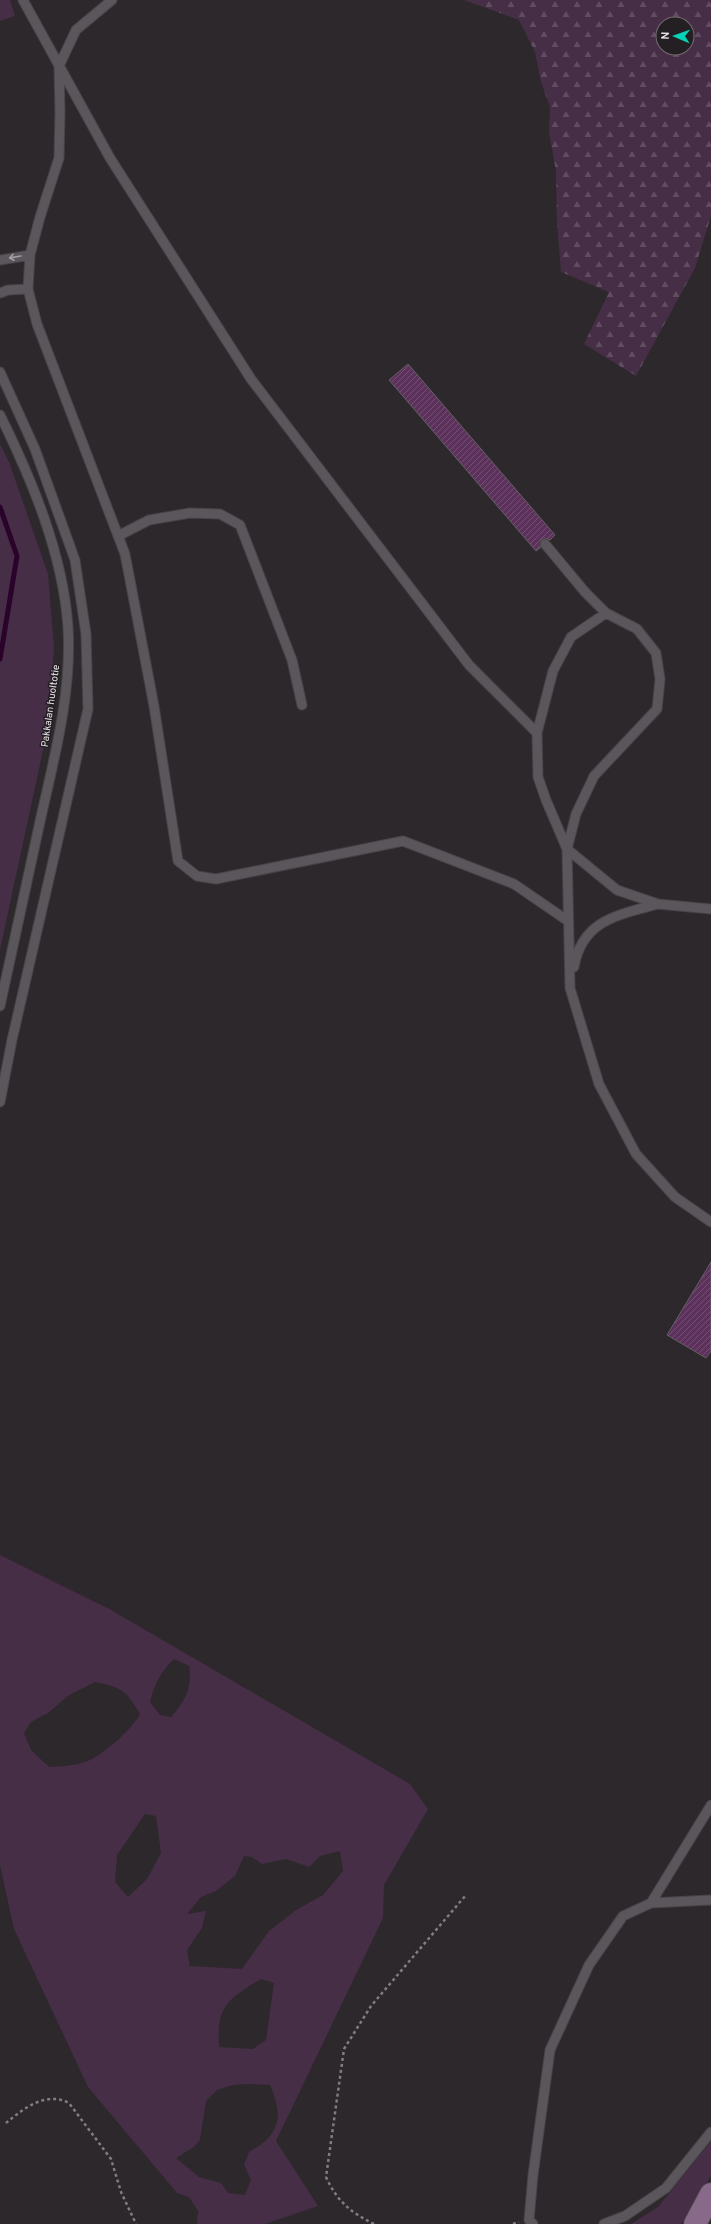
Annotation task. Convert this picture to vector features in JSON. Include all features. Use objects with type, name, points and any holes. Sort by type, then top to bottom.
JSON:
[{"type":"main road","points":[[695,2224],[711,2194]]},
{"type":"lane","points":[[23,0],[110,158],[251,379],[468,665],[536,733]]},
{"type":"lane","points":[[112,0],[76,30],[59,66],[59,158],[30,254],[28,289],[37,324],[125,554],[154,706],[178,861],[197,876],[216,879],[403,841],[514,884],[568,922]]},
{"type":"lane","points":[[0,260],[30,254]]},
{"type":"lane","points":[[0,293],[8,290],[28,289]]},
{"type":"lane","points":[[0,372],[35,449],[75,560],[86,634],[88,709],[12,1040],[0,1102]]},
{"type":"lane","name":"Pakkalan huoltotie","points":[[0,415],[33,491],[51,545],[64,597],[68,646],[68,673],[59,735],[0,1006]]},
{"type":"lane","points":[[118,536],[149,520],[190,513],[220,514],[240,525],[292,660],[302,705]]},
{"type":"lane","points":[[545,544],[585,592],[606,613],[637,629],[656,652],[660,679],[657,709],[594,776],[576,814],[567,849],[570,988],[599,1084],[636,1154],[675,1197],[711,1222]]},
{"type":"lane","points":[[606,613],[571,637],[553,670],[536,733],[538,777],[546,800],[567,849],[617,890],[658,904],[711,909]]},
{"type":"lane","points":[[570,988],[576,952],[592,928],[613,916],[658,904]]},
{"type":"lane","points":[[651,1903],[711,1805]]},
{"type":"lane","points":[[533,2224],[529,2220],[533,2175],[550,2050],[589,1965],[623,1916],[651,1903],[711,1900]]},
{"type":"lane","points":[[604,2224],[625,2216],[666,2188],[711,2132]]},
{"type":"path","points":[[374,2224],[355,2215],[334,2194],[326,2177],[344,2049],[371,2006],[466,1895]]},
{"type":"path","points":[[6,2123],[24,2109],[49,2098],[59,2098],[69,2103],[111,2159],[121,2192],[136,2224]]},
{"type":"green space","points":[[0,0],[10,0],[15,16],[0,21]]},
{"type":"green space","points":[[464,0],[711,0],[711,216],[695,268],[636,376],[584,344],[609,292],[561,272],[557,222],[556,171],[549,132],[550,107],[541,82],[535,52],[519,20]]},
{"type":"green space","points":[[0,444],[9,462],[48,574],[54,648],[48,727],[0,950]]},
{"type":"green space","points":[[0,1555],[111,1610],[410,1784],[428,1809],[384,1885],[383,1918],[276,2141],[318,2206],[265,2224],[197,2224],[198,2211],[189,2197],[177,2193],[88,2087],[14,1929],[0,1865]],"holes":[[[174,1659],[189,1666],[190,1674],[187,1693],[171,1717],[160,1715],[150,1702],[156,1684]],[[95,1682],[111,1686],[122,1691],[131,1700],[140,1714],[119,1739],[105,1751],[92,1759],[77,1764],[49,1767],[31,1750],[24,1733],[31,1722],[48,1713],[69,1695]],[[145,1814],[156,1816],[161,1853],[147,1879],[128,1897],[115,1882],[117,1855]],[[340,1851],[343,1871],[323,1895],[296,1910],[269,1931],[242,1969],[190,1966],[187,1950],[202,1928],[206,1911],[187,1914],[201,1897],[216,1891],[235,1876],[244,1856],[252,1857],[262,1864],[286,1859],[309,1867],[320,1856]],[[261,1979],[274,1983],[266,2040],[253,2049],[219,2047],[219,2033],[222,2013],[226,2005],[240,1992]],[[233,2085],[270,2085],[277,2107],[278,2116],[273,2132],[259,2146],[249,2152],[244,2165],[251,2180],[245,2195],[228,2193],[221,2183],[199,2177],[176,2158],[194,2147],[200,2140],[206,2101],[217,2090]]]},
{"type":"green space","points":[[711,2141],[711,2176],[681,2224],[631,2224],[658,2207]]},
{"type":"building","points":[[408,364],[555,535],[550,540],[544,538],[541,540],[540,548],[536,551],[389,380]]},
{"type":"building","points":[[711,1262],[711,1351],[706,1358],[667,1335]]},
{"type":"waterway","points":[[0,507],[17,556],[0,659]]}]
